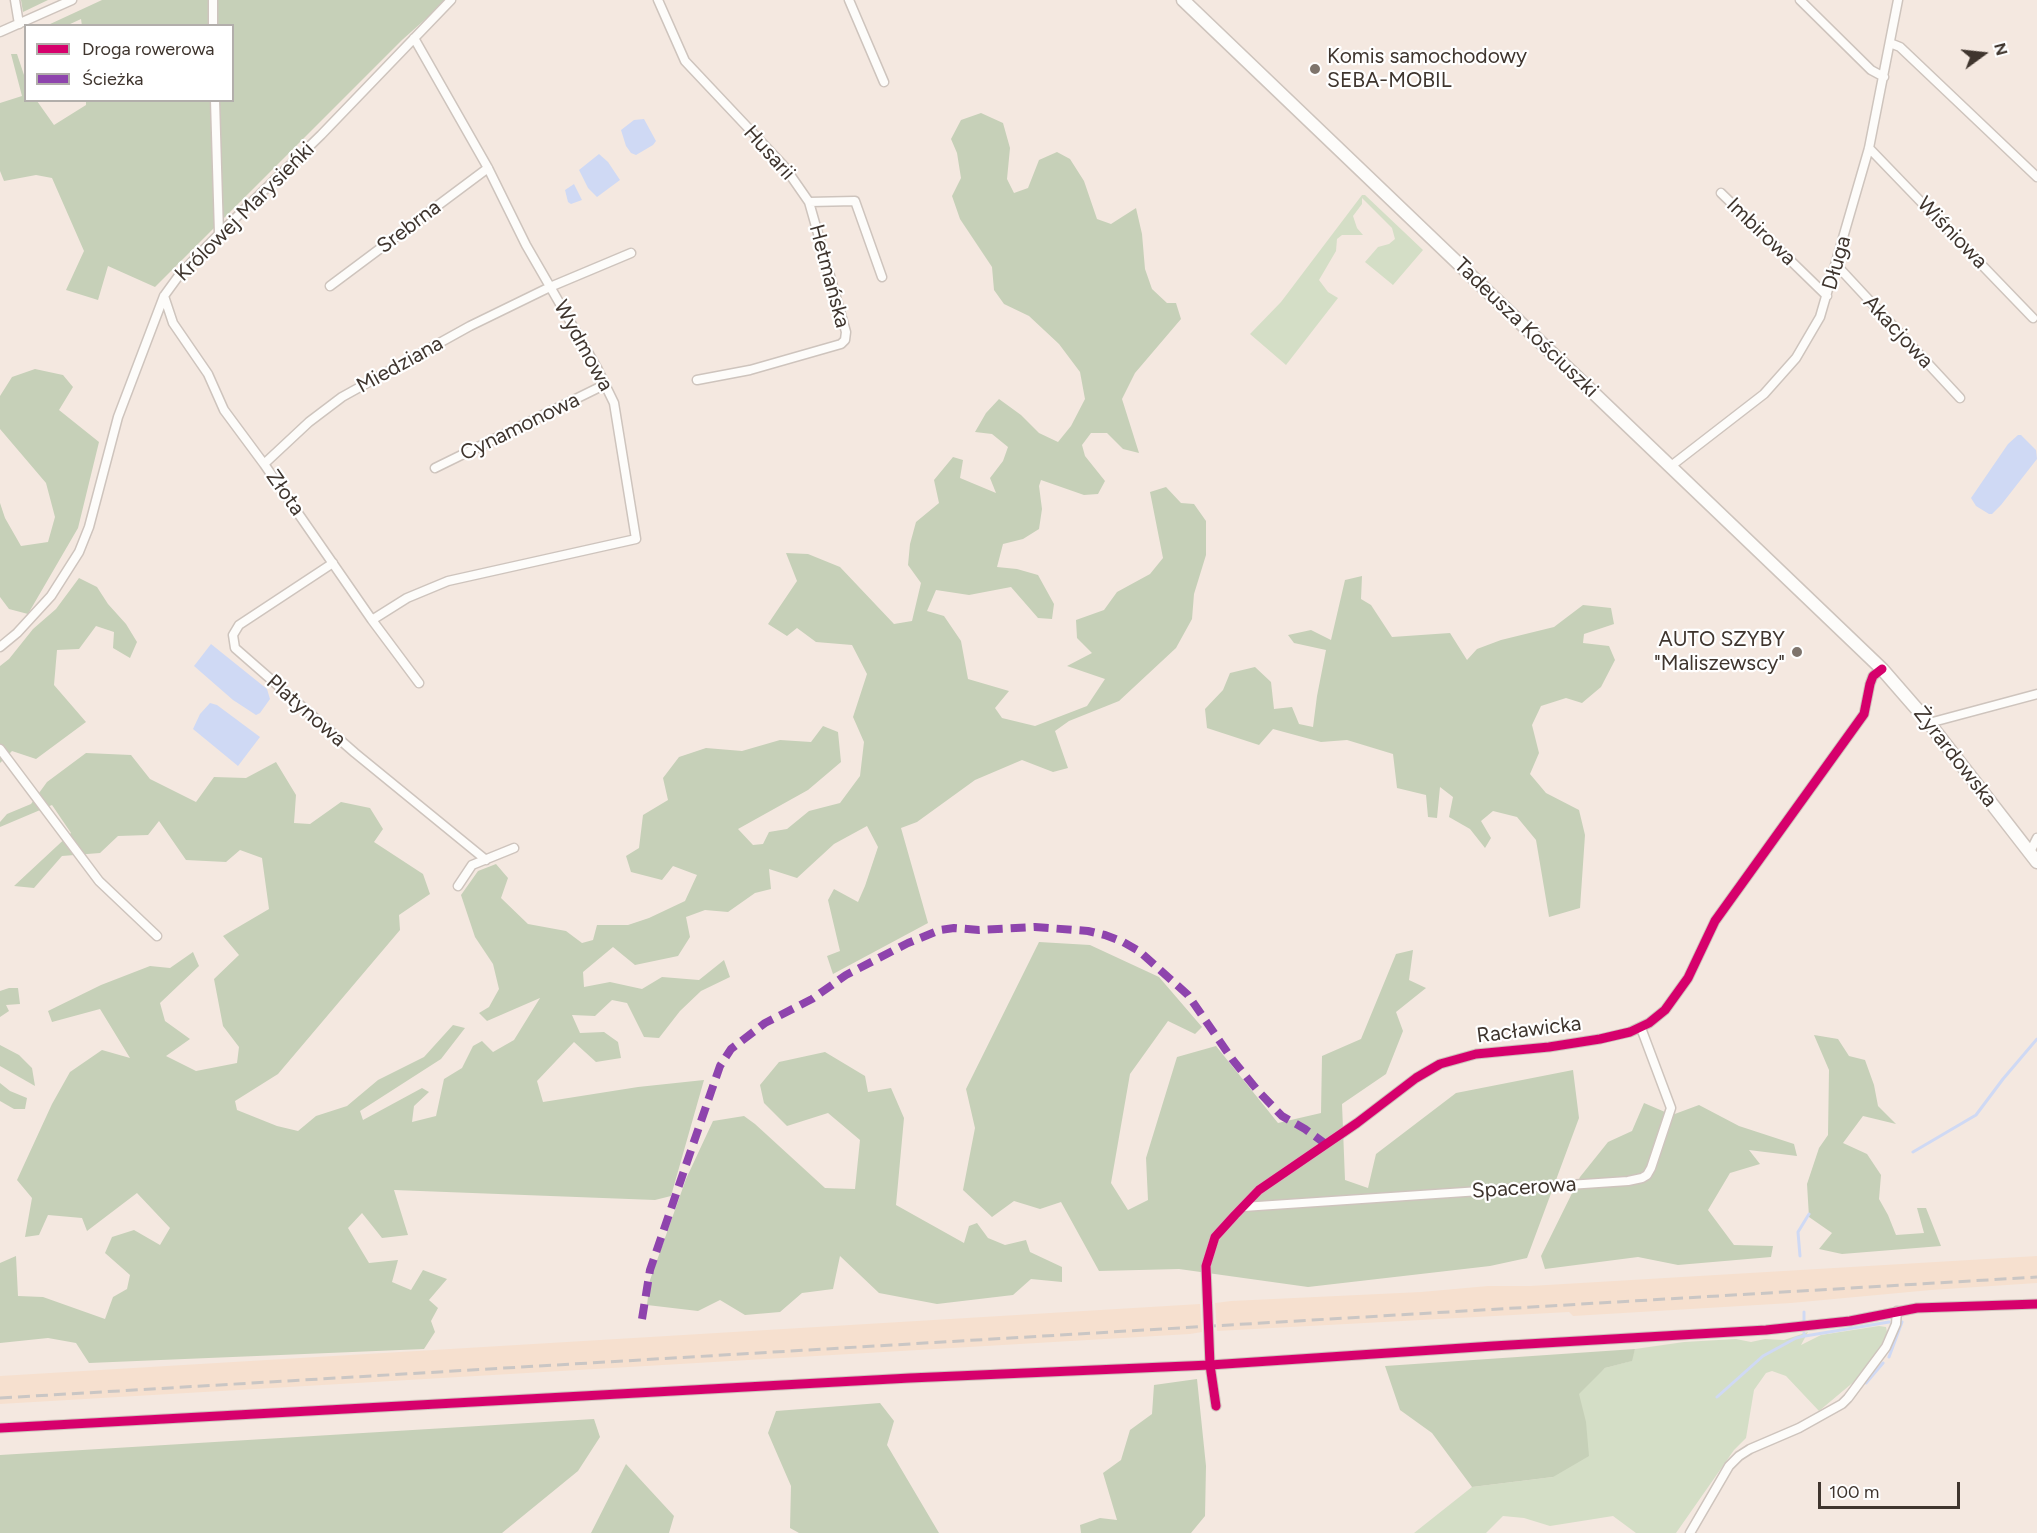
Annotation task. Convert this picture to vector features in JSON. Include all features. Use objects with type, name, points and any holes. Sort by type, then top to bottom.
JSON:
[{"type":"main road","name":"Tadeusza Kościuszki","points":[[1183,0],[1869,656]]},
{"type":"main road","name":"Żyrardowska","points":[[1869,656],[1929,723],[2033,857]]},
{"type":"street","points":[[15,0],[19,24]]},
{"type":"street","points":[[0,32],[72,0]]},
{"type":"street","points":[[213,0],[213,24]]},
{"type":"street","name":"Królowej Marysieńki","points":[[0,647],[17,633],[51,596],[80,552],[89,527],[118,417],[164,296],[180,274],[321,135],[451,0]]},
{"type":"street","name":"Husarii","points":[[658,0],[684,61],[784,166],[809,202],[855,201],[882,277]]},
{"type":"street","points":[[849,0],[885,82]]},
{"type":"street","points":[[1800,0],[1872,70],[1884,76]]},
{"type":"street","name":"Długa","points":[[1671,466],[1764,394],[1796,358],[1820,317],[1869,148],[1898,0]]},
{"type":"street","name":"Wydmowa","points":[[372,620],[407,598],[448,581],[636,539],[614,403],[597,368],[526,245],[488,168],[414,38]]},
{"type":"street","points":[[1890,43],[1900,47],[2037,177]]},
{"type":"street","points":[[215,102],[219,234]]},
{"type":"street","name":"Wiśniowa","points":[[1869,148],[2033,318]]},
{"type":"street","name":"Srebrna","points":[[330,286],[488,168]]},
{"type":"street","name":"Imbirowa","points":[[1721,193],[1827,296]]},
{"type":"street","name":"Hetmańska","points":[[698,380],[750,370],[841,344],[845,340],[846,332],[809,202]]},
{"type":"street","name":"Miedziana","points":[[264,464],[309,422],[342,397],[470,326],[550,287],[631,253]]},
{"type":"street","name":"Akacjowa","points":[[1835,268],[1842,271],[1960,398]]},
{"type":"street","name":"Złota","points":[[164,296],[173,323],[208,375],[224,410],[419,683]]},
{"type":"street","name":"Cynamonowa","points":[[435,468],[604,385]]},
{"type":"street","name":"Platynowa","points":[[333,563],[239,625],[233,635],[235,648],[355,753],[486,860]]},
{"type":"street","name":"Racławicka","points":[[1216,1406],[1210,1365],[1206,1266],[1215,1237],[1242,1207],[1259,1190],[1357,1123],[1416,1078],[1440,1064],[1476,1054],[1600,1039],[1641,1028],[1665,1010],[1688,978],[1715,921],[1864,714],[1873,676],[1882,669]]},
{"type":"street","points":[[1929,723],[2037,694]]},
{"type":"street","points":[[0,749],[99,881],[157,936]]},
{"type":"street","points":[[2033,857],[2037,838]]},
{"type":"street","points":[[458,886],[472,866],[514,848]]},
{"type":"street","name":"Spacerowa","points":[[1242,1207],[1642,1178],[1651,1168],[1671,1108],[1641,1028]]},
{"type":"street","points":[[0,1428],[899,1379],[1210,1365],[1795,1328],[1850,1321],[1897,1311],[1947,1306],[2037,1304]]},
{"type":"street","points":[[1690,1533],[1729,1466],[1739,1456],[1799,1428],[1842,1404],[1848,1398],[1886,1347],[1896,1324],[1897,1311]]},
{"type":"shaded area","points":[[2037,1256],[2037,1283],[1791,1303],[1573,1316],[1569,1312],[1217,1331],[1215,1303],[1231,1301]]},
{"type":"shaded area","points":[[1200,1304],[1202,1332],[1190,1334],[0,1404],[0,1376]]},
{"type":"green space","points":[[21,0],[48,0],[23,12]]},
{"type":"green space","points":[[102,0],[447,0],[402,40],[155,287],[108,266],[98,300],[66,290],[84,251],[52,178],[36,175],[4,181],[0,171],[0,103],[22,96],[11,54],[17,54],[24,75],[24,102],[38,102],[54,125],[86,105],[86,102],[234,102],[234,24],[82,24],[81,19],[70,24],[50,24]]},
{"type":"green space","points":[[981,113],[1003,123],[1010,148],[1007,179],[1014,193],[1028,188],[1039,160],[1057,152],[1070,159],[1084,181],[1097,219],[1111,224],[1136,208],[1142,234],[1145,269],[1152,289],[1167,303],[1176,303],[1181,319],[1135,373],[1122,399],[1139,453],[1123,449],[1107,433],[1091,433],[1082,445],[1085,456],[1105,481],[1098,494],[1084,495],[1041,480],[1039,486],[1042,509],[1039,529],[1023,539],[1003,544],[997,567],[1017,569],[1038,575],[1054,604],[1052,619],[1038,618],[1011,587],[969,595],[936,590],[927,611],[944,616],[961,641],[968,679],[1009,691],[995,708],[1002,718],[1035,726],[1087,706],[1105,679],[1067,666],[1092,653],[1077,638],[1076,620],[1104,610],[1117,592],[1150,574],[1163,558],[1150,492],[1166,487],[1181,503],[1194,504],[1206,521],[1206,555],[1194,594],[1192,619],[1176,648],[1119,701],[1069,721],[1055,731],[1068,768],[1053,772],[1022,760],[975,780],[917,822],[901,828],[928,923],[833,974],[827,956],[840,951],[828,900],[834,889],[858,902],[878,847],[867,826],[834,844],[797,878],[769,869],[771,889],[755,893],[728,912],[705,910],[686,917],[690,937],[678,956],[635,965],[613,947],[583,972],[584,987],[610,982],[642,989],[662,977],[699,980],[724,960],[730,977],[701,991],[680,1011],[659,1038],[644,1037],[627,1003],[612,1000],[595,1016],[572,1015],[580,1033],[604,1032],[618,1042],[621,1058],[596,1062],[574,1042],[537,1081],[543,1102],[638,1087],[704,1080],[671,1196],[655,1200],[394,1190],[408,1235],[382,1238],[362,1213],[348,1228],[369,1263],[398,1260],[392,1282],[411,1290],[423,1270],[447,1279],[429,1300],[438,1308],[431,1321],[435,1332],[424,1349],[89,1363],[76,1343],[48,1338],[0,1343],[0,1263],[16,1256],[18,1296],[43,1297],[105,1319],[113,1297],[127,1289],[130,1275],[105,1253],[112,1237],[134,1230],[160,1245],[170,1228],[137,1193],[87,1231],[82,1218],[48,1215],[39,1235],[25,1237],[32,1198],[17,1180],[52,1104],[70,1072],[102,1050],[130,1058],[100,1009],[52,1022],[48,1011],[101,985],[150,966],[170,968],[193,952],[199,966],[160,1003],[165,1021],[190,1039],[166,1056],[196,1071],[237,1063],[239,1047],[223,1026],[214,979],[239,955],[223,936],[269,909],[262,858],[240,850],[226,862],[186,860],[159,821],[148,835],[118,836],[100,853],[62,856],[34,888],[14,886],[71,833],[52,805],[0,827],[0,822],[7,814],[31,804],[47,782],[86,753],[131,755],[150,779],[196,802],[214,777],[246,778],[276,762],[296,795],[294,823],[310,824],[341,802],[370,808],[383,829],[374,842],[423,874],[430,894],[399,915],[400,930],[278,1074],[235,1101],[237,1110],[277,1126],[298,1131],[316,1116],[347,1106],[378,1080],[424,1057],[453,1025],[465,1028],[441,1059],[360,1111],[363,1120],[422,1088],[429,1092],[414,1106],[412,1122],[436,1116],[444,1079],[462,1068],[473,1046],[482,1041],[493,1052],[514,1040],[540,998],[487,1021],[479,1013],[489,1007],[499,989],[493,964],[475,937],[461,895],[478,871],[496,864],[508,878],[501,898],[528,924],[566,931],[582,943],[593,940],[597,925],[628,925],[685,901],[697,875],[673,866],[662,880],[631,872],[626,856],[639,848],[643,815],[668,800],[663,778],[679,757],[706,748],[742,751],[780,740],[811,742],[823,726],[838,732],[841,762],[808,790],[738,829],[753,845],[763,844],[769,832],[787,829],[809,811],[840,803],[860,776],[864,742],[853,717],[867,674],[852,645],[816,642],[797,628],[787,636],[768,624],[797,581],[786,553],[808,554],[840,567],[894,624],[912,621],[921,583],[908,565],[910,544],[916,522],[939,503],[934,480],[953,457],[963,460],[960,478],[996,493],[990,478],[1003,461],[1008,447],[992,434],[975,432],[986,413],[999,399],[1021,415],[1039,433],[1058,442],[1071,426],[1085,399],[1080,372],[1059,344],[1029,316],[1004,304],[994,290],[992,267],[960,219],[952,196],[961,178],[957,153],[951,139],[961,120]]},
{"type":"green space","points":[[1362,195],[1365,195],[1423,250],[1393,285],[1365,262],[1378,247],[1389,244],[1395,239],[1392,228],[1362,198],[1362,204],[1353,216],[1357,228],[1363,235],[1342,235],[1337,239],[1336,251],[1319,280],[1328,292],[1338,298],[1286,365],[1250,334],[1281,302]]},
{"type":"green space","points":[[35,369],[63,375],[73,387],[59,410],[99,442],[78,528],[28,614],[9,609],[0,597],[0,503],[5,518],[21,546],[48,542],[55,517],[46,483],[0,429],[0,396],[12,377]]},
{"type":"green space","points":[[1362,576],[1361,599],[1371,605],[1392,637],[1450,633],[1467,660],[1477,649],[1501,640],[1554,627],[1583,605],[1611,608],[1614,624],[1584,634],[1583,643],[1609,646],[1615,660],[1601,687],[1582,703],[1566,698],[1541,706],[1532,725],[1539,753],[1530,774],[1546,793],[1579,810],[1585,835],[1580,908],[1549,917],[1536,840],[1517,817],[1493,811],[1481,821],[1491,838],[1485,848],[1470,829],[1449,817],[1453,797],[1440,787],[1437,818],[1428,817],[1426,795],[1397,788],[1393,754],[1347,740],[1321,742],[1273,729],[1259,745],[1207,728],[1205,709],[1223,690],[1230,673],[1255,667],[1271,682],[1274,709],[1292,707],[1299,724],[1313,727],[1326,650],[1294,643],[1288,635],[1311,630],[1331,640],[1345,580]]},
{"type":"green space","points":[[79,578],[97,587],[137,642],[130,658],[113,648],[114,632],[96,626],[79,649],[57,650],[54,685],[86,722],[36,759],[12,751],[0,763],[0,666],[9,659],[33,629],[56,609]]},
{"type":"green space","points":[[1039,942],[1090,945],[1159,977],[1202,1027],[1195,1034],[1168,1021],[1130,1074],[1111,1183],[1128,1210],[1148,1200],[1146,1158],[1177,1057],[1216,1046],[1278,1123],[1321,1113],[1322,1056],[1361,1039],[1396,954],[1413,950],[1409,980],[1426,988],[1396,1012],[1403,1031],[1386,1074],[1342,1104],[1345,1180],[1368,1188],[1376,1154],[1456,1093],[1573,1070],[1579,1118],[1527,1258],[1490,1266],[1308,1287],[1179,1269],[1099,1271],[1061,1202],[1040,1209],[1014,1201],[992,1217],[963,1190],[975,1128],[966,1089]]},
{"type":"green space","points":[[18,988],[20,1004],[6,1005],[9,1011],[0,1017],[0,991]]},
{"type":"green space","points":[[1814,1035],[1838,1039],[1849,1056],[1865,1060],[1874,1085],[1878,1106],[1896,1124],[1863,1116],[1843,1143],[1867,1154],[1881,1175],[1879,1199],[1896,1235],[1924,1233],[1917,1208],[1926,1208],[1941,1246],[1842,1254],[1819,1249],[1832,1233],[1809,1217],[1807,1184],[1819,1148],[1828,1135],[1829,1070]]},
{"type":"green space","points":[[0,1045],[19,1055],[32,1068],[35,1086],[0,1066]]},
{"type":"green space","points":[[825,1052],[865,1076],[868,1092],[891,1088],[904,1118],[896,1205],[964,1243],[969,1226],[977,1223],[988,1238],[1005,1245],[1026,1240],[1030,1252],[1062,1267],[1062,1282],[1031,1279],[1013,1295],[937,1304],[879,1293],[840,1256],[833,1289],[802,1293],[780,1312],[745,1315],[720,1300],[698,1311],[647,1305],[650,1280],[686,1179],[713,1121],[744,1116],[825,1188],[855,1189],[860,1140],[828,1113],[787,1126],[764,1103],[760,1085],[779,1062]]},
{"type":"green space","points":[[0,1083],[10,1091],[27,1098],[25,1109],[14,1109],[0,1101]]},
{"type":"green space","points":[[1644,1103],[1672,1115],[1699,1105],[1739,1126],[1794,1144],[1797,1156],[1749,1150],[1760,1164],[1730,1173],[1708,1210],[1734,1245],[1773,1246],[1771,1257],[1678,1265],[1638,1257],[1545,1269],[1541,1256],[1580,1177],[1608,1142],[1632,1131]]},
{"type":"green space","points":[[1879,1326],[1886,1327],[1887,1332],[1879,1350],[1856,1380],[1819,1411],[1786,1376],[1772,1371],[1766,1373],[1754,1390],[1746,1438],[1734,1450],[1676,1533],[1636,1533],[1613,1516],[1550,1526],[1524,1518],[1503,1516],[1486,1533],[1414,1533],[1472,1487],[1553,1477],[1577,1392],[1605,1368],[1631,1361],[1635,1349],[1684,1342],[1736,1339],[1751,1342],[1765,1339],[1784,1340],[1808,1332],[1801,1345],[1821,1335]]},
{"type":"green space","points":[[1635,1349],[1632,1361],[1605,1368],[1579,1394],[1586,1422],[1589,1456],[1553,1477],[1472,1487],[1432,1433],[1400,1410],[1385,1366]]},
{"type":"green space","points":[[1197,1379],[1206,1466],[1205,1516],[1191,1533],[1081,1533],[1080,1525],[1100,1518],[1117,1520],[1103,1473],[1121,1460],[1130,1430],[1152,1414],[1154,1385]]},
{"type":"green space","points":[[880,1403],[894,1421],[887,1445],[939,1533],[799,1533],[790,1528],[791,1486],[768,1433],[776,1411]]},
{"type":"green space","points":[[594,1419],[600,1437],[578,1471],[502,1533],[0,1533],[0,1455]]},
{"type":"green space","points":[[626,1464],[674,1516],[669,1533],[591,1533]]},
{"type":"water","points":[[644,119],[656,141],[636,155],[631,153],[626,146],[621,130],[634,120]]},
{"type":"water","points":[[599,154],[608,162],[620,180],[597,197],[588,188],[579,170]]},
{"type":"water","points":[[574,184],[582,200],[571,204],[568,202],[565,190]]},
{"type":"water","points":[[2021,435],[2036,450],[2037,459],[2001,505],[1989,514],[1976,506],[1971,498],[2008,444]]},
{"type":"water","points":[[211,644],[267,689],[270,699],[260,713],[256,715],[233,700],[194,666]]},
{"type":"water","points":[[210,703],[217,705],[260,737],[238,766],[193,729],[200,714]]},
{"type":"waterway","points":[[1913,1152],[1976,1115],[2037,1039]]},
{"type":"waterway","points":[[1800,1256],[1798,1232],[1809,1214]]},
{"type":"waterway","points":[[1804,1312],[1804,1322]]},
{"type":"waterway","points":[[1805,1336],[1889,1322]]},
{"type":"waterway","points":[[1889,1357],[1902,1322]]},
{"type":"waterway","points":[[1717,1397],[1763,1356],[1804,1336],[1804,1333]]},
{"type":"waterway","points":[[1866,1383],[1883,1363]]},
{"type":"railway","points":[[0,1398],[2037,1277]]},
{"type":"marked path","points":[[642,1319],[650,1270],[720,1066],[731,1049],[765,1023],[812,999],[846,975],[908,943],[940,930],[1035,927],[1088,931],[1123,942],[1139,951],[1188,995],[1232,1059],[1282,1116],[1327,1145]]},
{"type":"cycle path","points":[[1216,1406],[1210,1365],[1206,1266],[1215,1237],[1259,1190],[1357,1123],[1416,1078],[1440,1064],[1476,1054],[1549,1047],[1630,1032],[1649,1023],[1665,1010],[1688,978],[1715,921],[1864,714],[1873,676],[1882,669]]},
{"type":"cycle path","points":[[0,1428],[910,1378],[1210,1365],[1766,1330],[1850,1321],[1917,1308],[2037,1304]]},
{"type":"place","name":"Komis samochodowy SEBA-MOBIL","points":[[1315,69]]},
{"type":"place","name":"AUTO SZYBY \"Maliszewscy\"","points":[[1797,652]]}]
